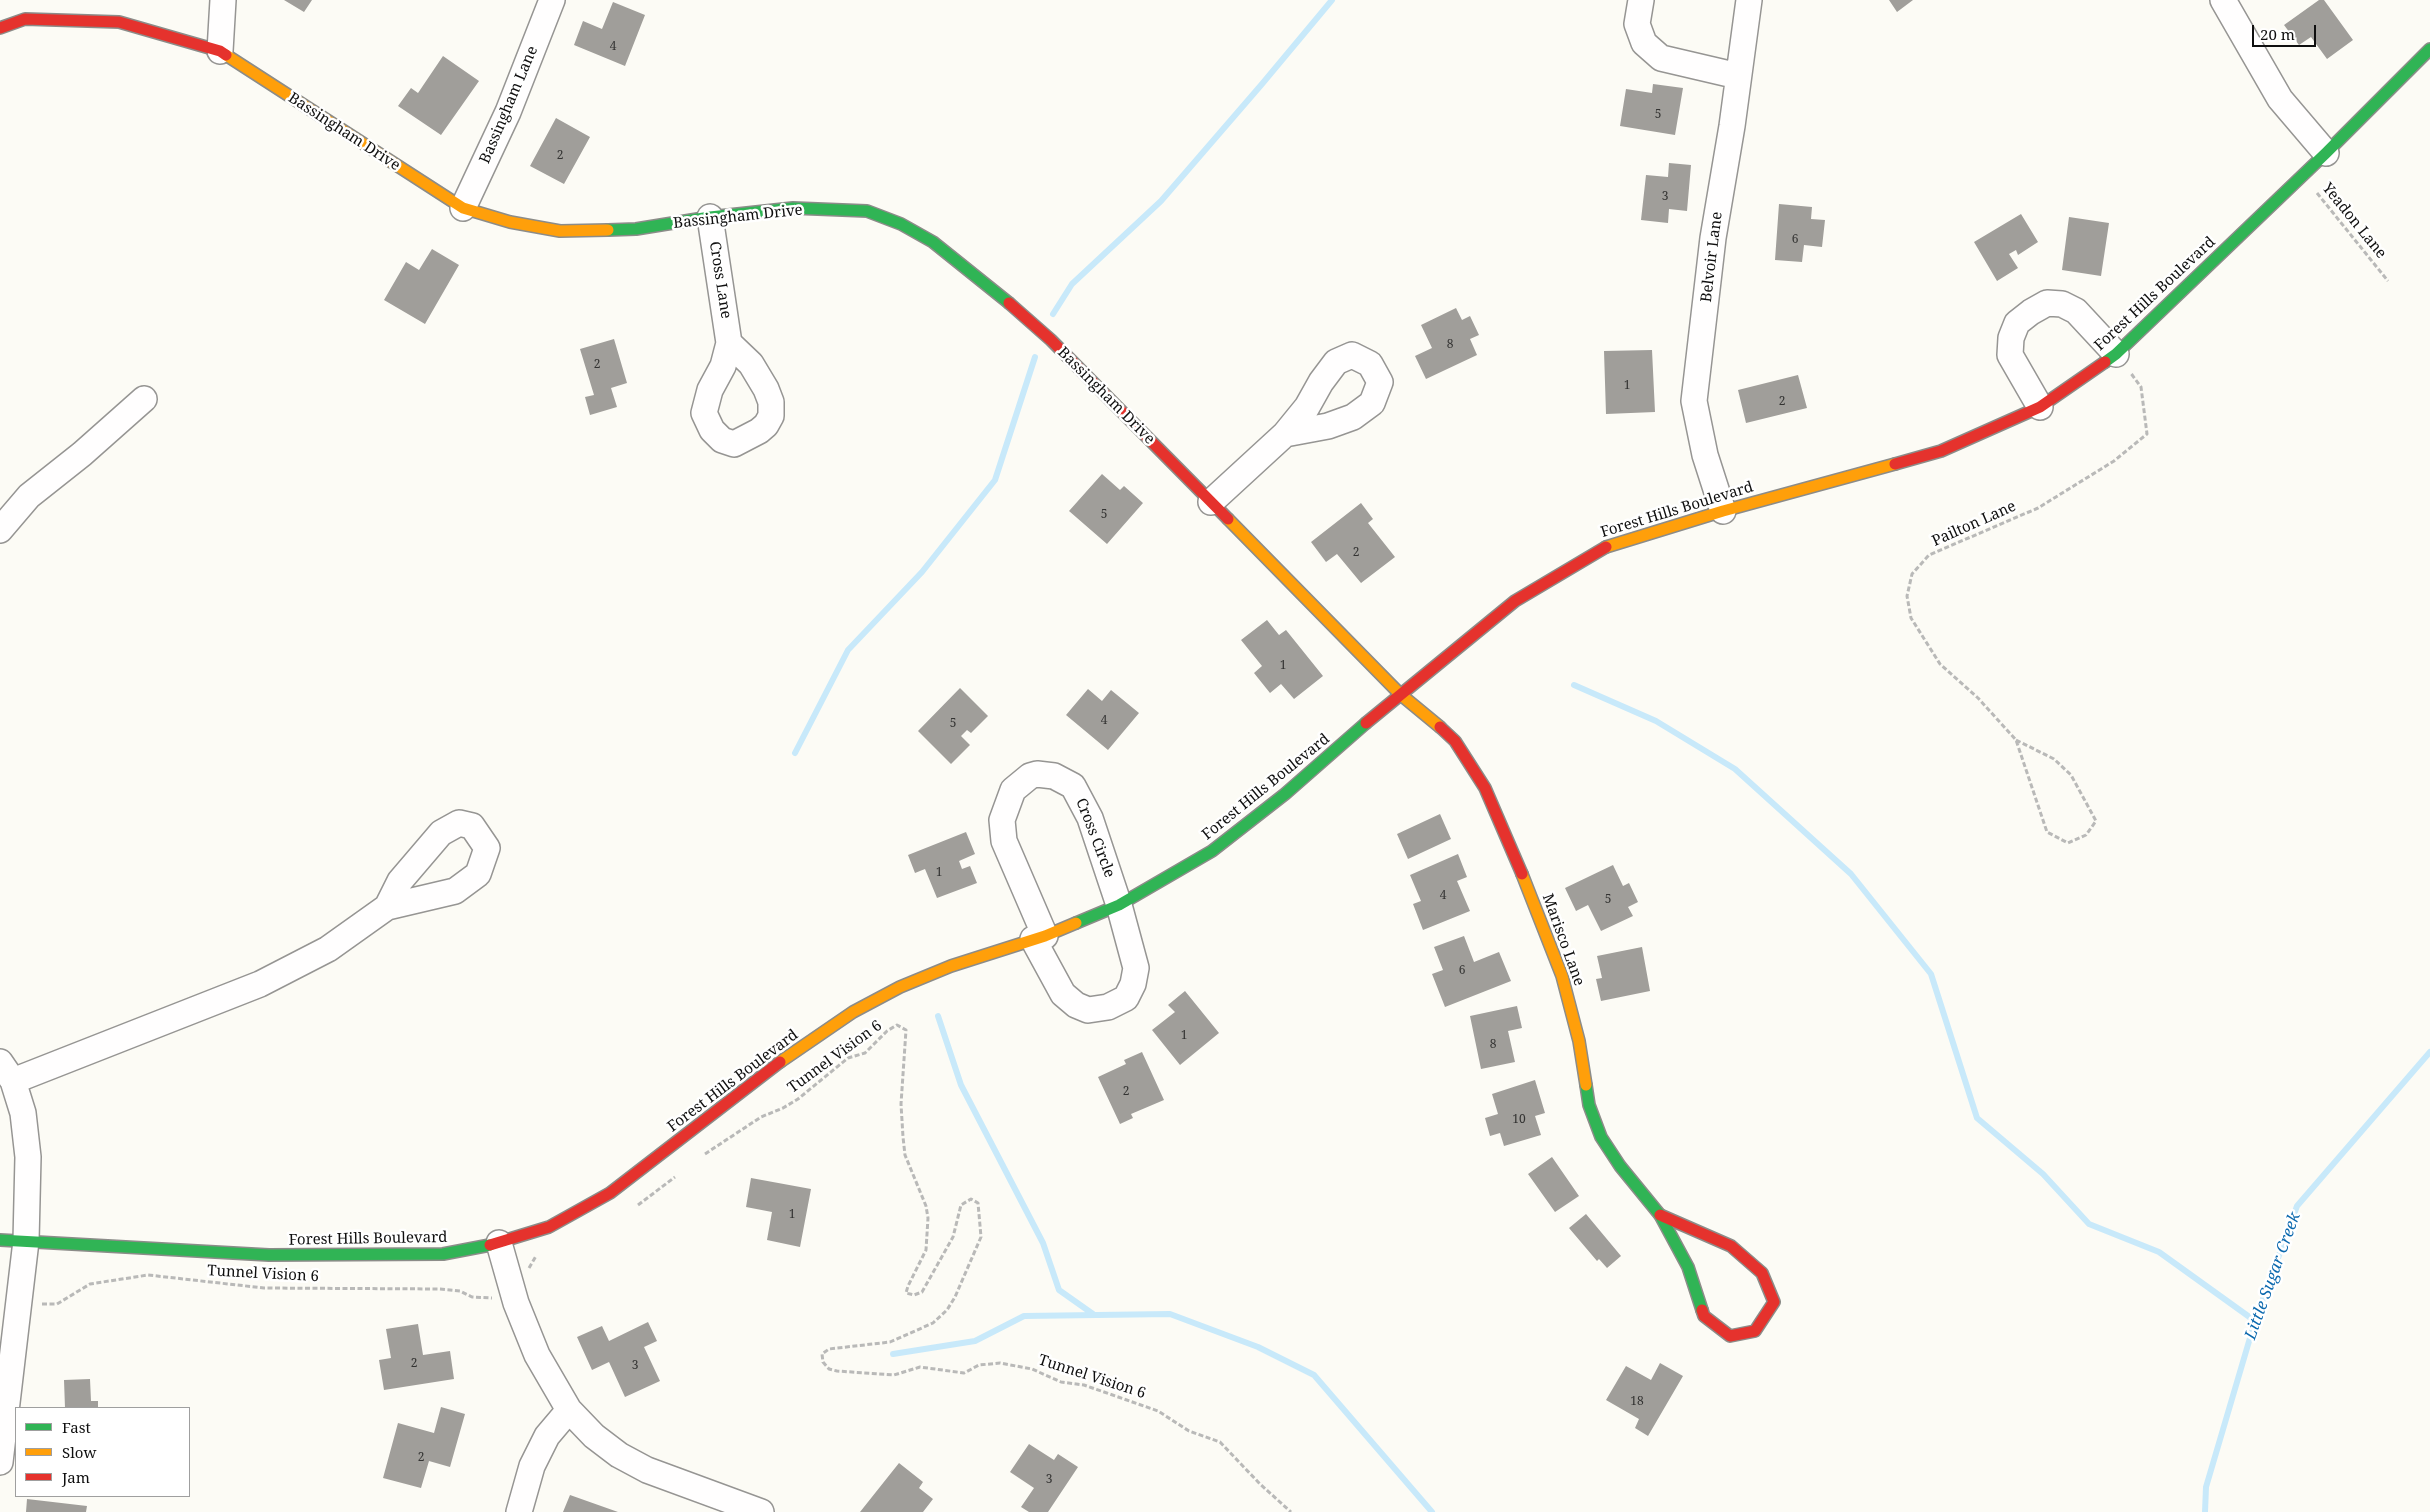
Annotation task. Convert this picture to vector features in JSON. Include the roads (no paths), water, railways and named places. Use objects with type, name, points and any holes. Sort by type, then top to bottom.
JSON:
[{"type":"main road","name":"Bassingham Drive","points":[[0,28],[26,18],[119,22],[220,52],[463,208],[510,222],[560,231],[636,229],[710,217],[793,208],[867,211],[901,224],[933,242],[993,289],[1050,340],[1400,694]]},
{"type":"main road","name":"Forest Hills Boulevard","points":[[0,1240],[269,1255],[443,1254],[499,1243],[549,1227],[610,1193],[690,1133],[768,1070],[852,1012],[900,987],[950,966],[1039,938],[1119,905],[1212,851],[1285,794],[1400,694],[1515,601],[1602,548],[1723,511],[1941,451],[2040,407],[2116,354],[2326,153],[2430,49]]},
{"type":"main road","name":"Marisco Lane","points":[[1400,694],[1455,741],[1485,788],[1525,881],[1562,976],[1578,1041],[1589,1105],[1601,1137],[1620,1166],[1660,1215],[1688,1267],[1704,1316],[1730,1336],[1755,1331],[1774,1302],[1762,1273],[1731,1246],[1660,1215]]},
{"type":"street","points":[[220,52],[223,0]]},
{"type":"street","name":"Bassingham Lane","points":[[463,208],[508,112],[552,0]]},
{"type":"street","points":[[1641,0],[1637,24],[1644,43],[1661,58],[1738,76]]},
{"type":"street","name":"Belvoir Lane","points":[[1723,511],[1704,455],[1694,401],[1713,238],[1749,0]]},
{"type":"street","points":[[2223,0],[2280,99],[2326,153]]},
{"type":"street","name":"Cross Lane","points":[[710,217],[729,343]]},
{"type":"street","points":[[2040,407],[2010,355],[2011,338],[2017,323],[2031,312],[2047,303],[2062,304],[2076,311],[2116,354]]},
{"type":"street","points":[[0,530],[28,496],[82,454],[144,399]]},
{"type":"street","points":[[1211,502],[1285,434]]},
{"type":"street","name":"Cross Circle","points":[[1037,774],[1054,776],[1073,786],[1090,818],[1119,905],[1136,968],[1133,984],[1126,998],[1108,1007],[1088,1010],[1076,1005],[1063,994],[1039,938],[1004,841],[1002,820],[1013,790],[1030,776],[1037,774]]},
{"type":"street","points":[[0,1462],[26,1241],[28,1158],[23,1114],[6,1071],[260,984],[328,949],[388,907]]},
{"type":"street","points":[[499,1243],[516,1304],[537,1355],[569,1410],[594,1436],[619,1455],[647,1470],[761,1512]]},
{"type":"street","points":[[518,1512],[532,1466],[548,1436],[569,1410]]},
{"type":"waterway","points":[[1053,314],[1072,284],[1161,201],[1332,0]]},
{"type":"waterway","points":[[795,753],[848,650],[922,572],[995,480],[1035,357]]},
{"type":"waterway","points":[[1574,685],[1656,721],[1735,769],[1851,874],[1931,974],[1977,1118],[2043,1174],[2089,1224],[2159,1252],[2255,1321]]},
{"type":"waterway","points":[[938,1016],[961,1085],[1043,1243],[1059,1290],[1093,1314]]},
{"type":"waterway","name":"Little Sugar Creek","points":[[2205,1512],[2206,1487],[2255,1321],[2297,1206],[2430,1052]]},
{"type":"waterway","points":[[893,1354],[975,1341],[1024,1316],[1170,1314],[1258,1347],[1314,1375],[1432,1512]]}]
